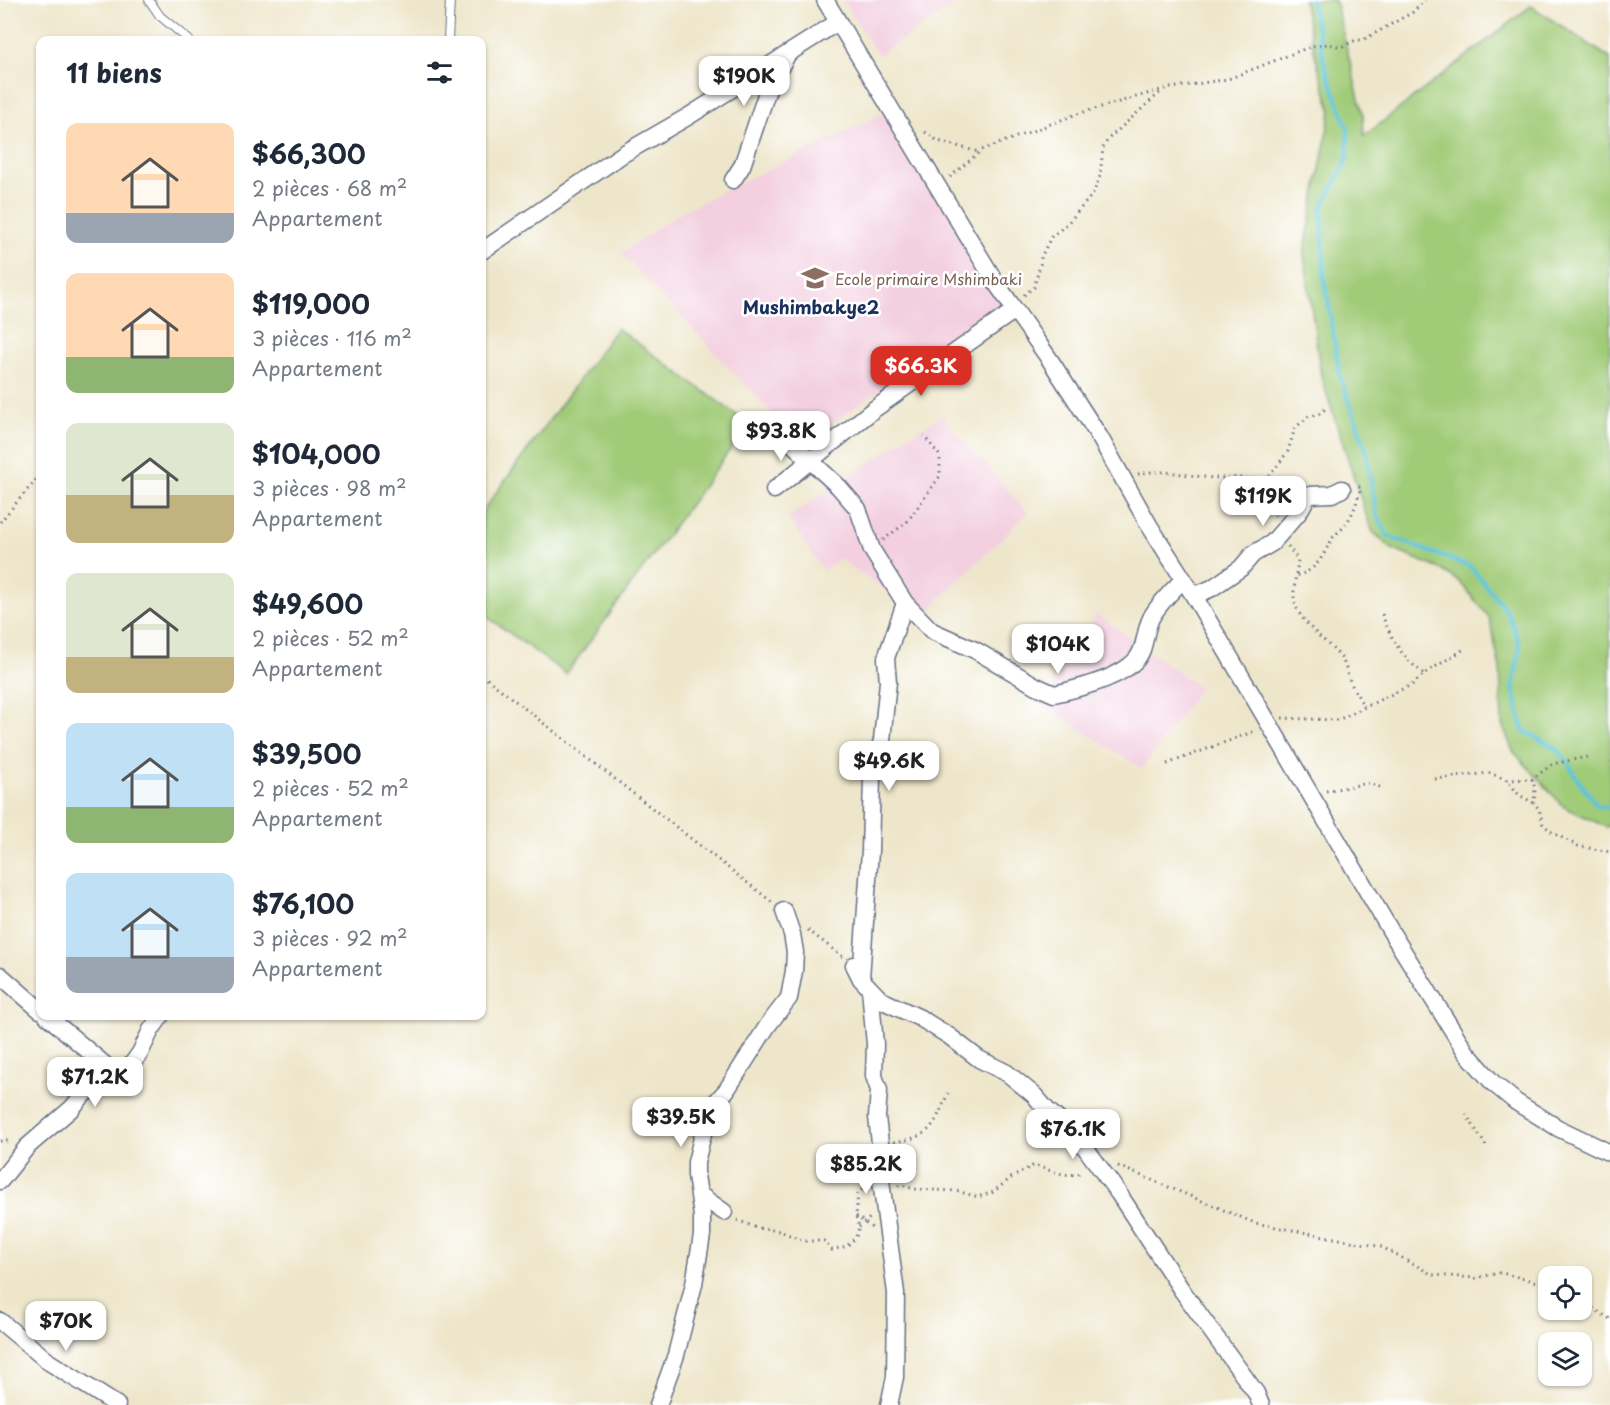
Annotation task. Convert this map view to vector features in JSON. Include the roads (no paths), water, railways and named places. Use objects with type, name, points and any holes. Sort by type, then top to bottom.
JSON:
[{"type":"street","points":[[825,0],[1014,308],[1099,436],[1149,525],[1194,596],[1452,1031],[1477,1066],[1516,1101],[1558,1128],[1610,1153]]},
{"type":"street","points":[[486,248],[623,154],[689,116],[838,22]]},
{"type":"street","points":[[734,180],[742,166],[768,89],[788,53]]},
{"type":"street","points":[[774,490],[873,410],[1014,308]]},
{"type":"street","points":[[771,425],[840,487],[858,509],[872,550],[905,603],[932,631],[975,650],[1054,694],[1122,673],[1137,660],[1142,651],[1145,633],[1152,616],[1183,579]]},
{"type":"street","points":[[1194,596],[1212,588],[1241,568],[1253,554],[1272,543],[1299,512],[1310,495],[1332,494],[1342,489]]},
{"type":"street","points":[[889,1405],[894,1377],[896,1293],[881,1183],[877,1117],[879,1090],[874,1076],[875,1044],[862,978],[872,778],[882,740],[888,682],[886,658],[905,603]]},
{"type":"street","points":[[658,1405],[672,1371],[692,1295],[702,1235],[696,1162],[704,1130],[715,1103],[726,1091],[768,1025],[789,998],[795,952],[784,911]]},
{"type":"street","points":[[0,975],[36,1006]]},
{"type":"street","points":[[862,978],[881,1000],[920,1018],[979,1059],[1006,1073],[1034,1095],[1047,1110],[1076,1135],[1181,1289],[1256,1393],[1261,1405]]},
{"type":"street","points":[[52,1020],[117,1075]]},
{"type":"street","points":[[0,1181],[27,1147],[84,1094],[129,1068],[158,1020]]},
{"type":"street","points":[[700,1195],[724,1212]]},
{"type":"street","points":[[0,1321],[50,1362],[117,1405]]},
{"type":"lane","points":[[149,0],[160,16],[184,36]]},
{"type":"lane","points":[[448,36],[450,0]]},
{"type":"waterway","points":[[1311,0],[1325,67],[1348,129],[1347,160],[1322,208],[1324,276],[1340,376],[1366,449],[1376,513],[1388,536],[1471,567],[1508,613],[1520,646],[1513,687],[1523,730],[1557,749],[1598,806],[1610,807]]},
{"type":"place","name":"Ecole primaire Mshimbaki","points":[[815,278]]},
{"type":"district","name":"Mushimbakye2","points":[[811,306]]}]
